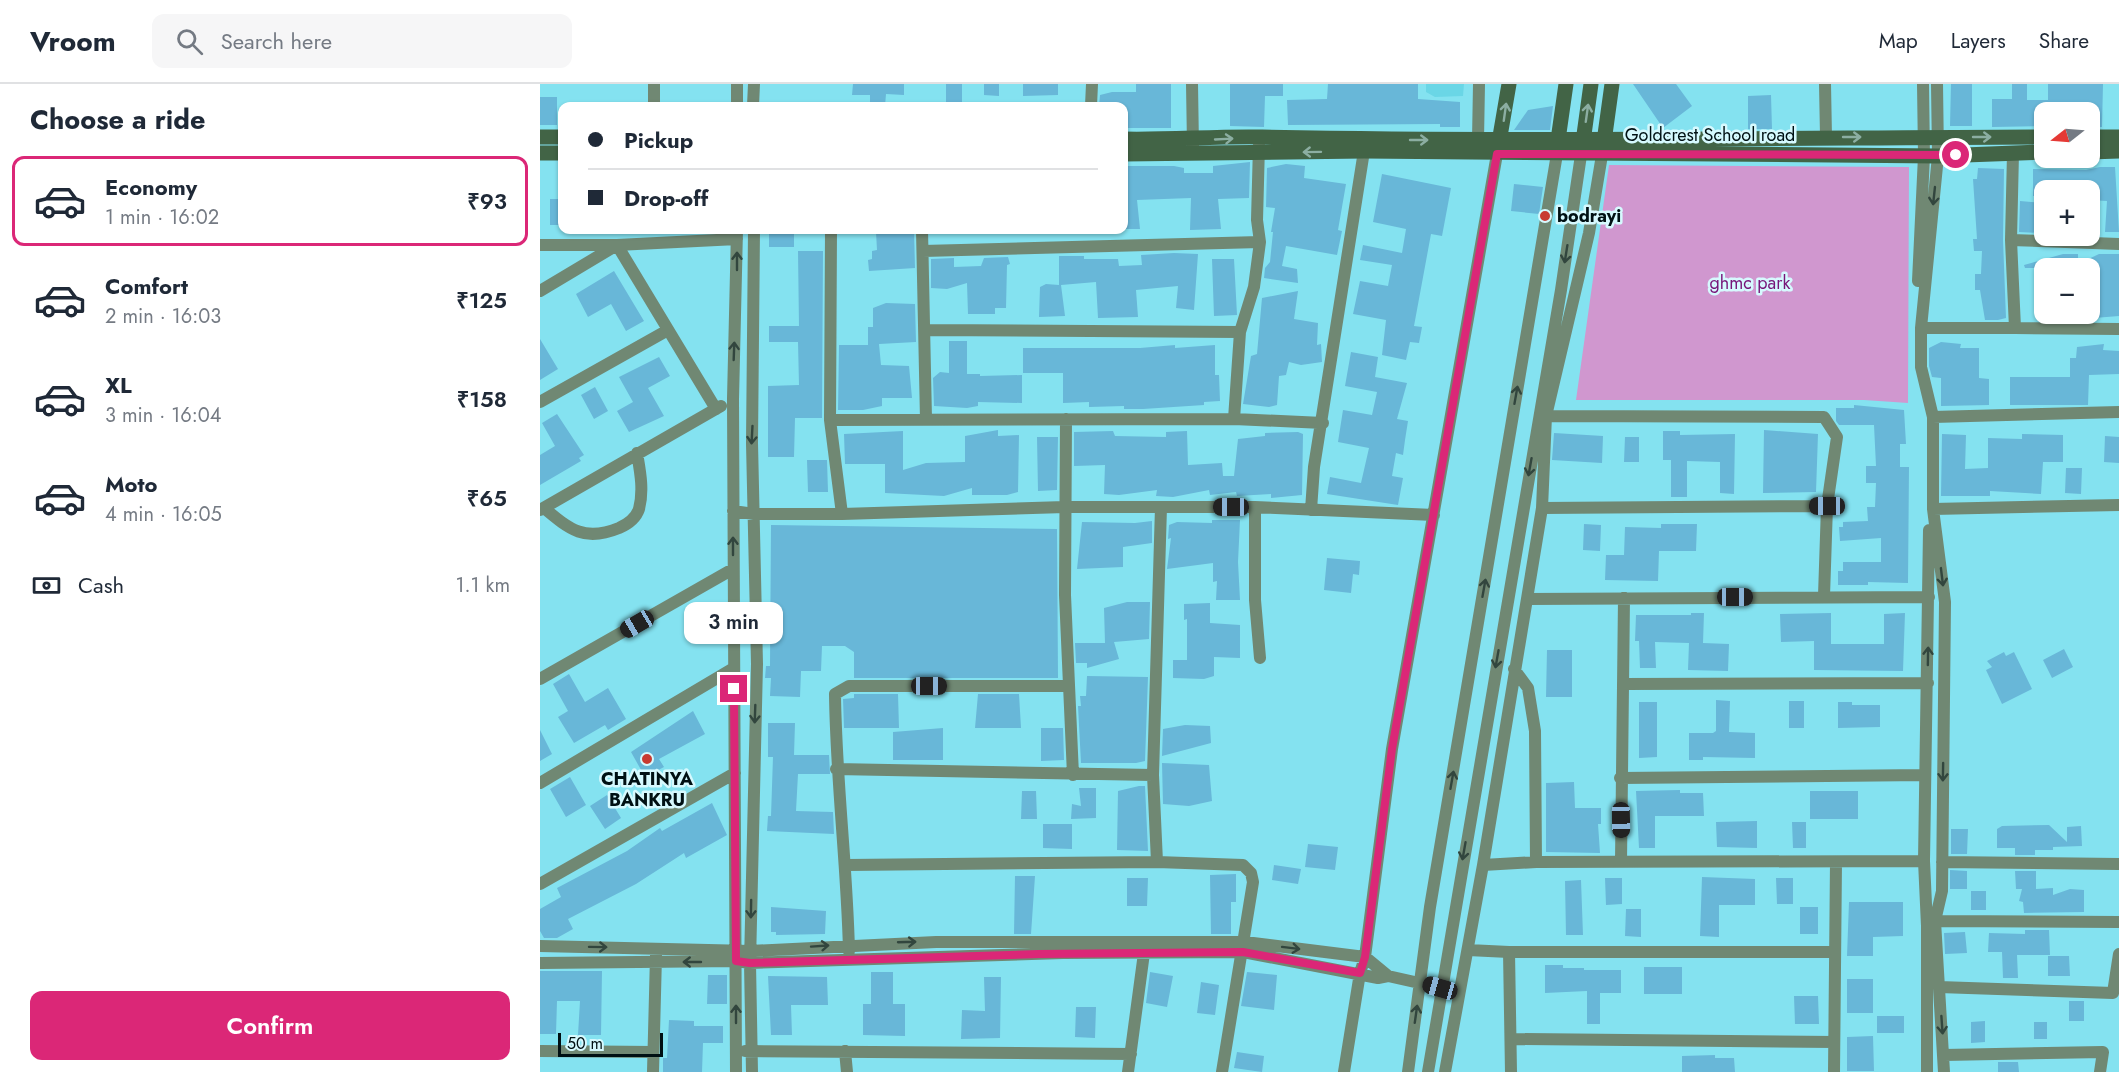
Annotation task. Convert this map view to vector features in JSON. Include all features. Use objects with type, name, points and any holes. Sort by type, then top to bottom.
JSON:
[{"type":"street","points":[[654,84],[654,102]]},
{"type":"street","points":[[737,84],[737,102]]},
{"type":"street","points":[[753,102],[754,84]]},
{"type":"street","points":[[1091,102],[1092,84]]},
{"type":"street","points":[[1192,84],[1193,147]]},
{"type":"street","points":[[1478,140],[1479,84]]},
{"type":"street","points":[[1344,1072],[1360,973],[1365,957],[1392,749],[1509,84]]},
{"type":"street","points":[[1408,1072],[1430,907],[1558,147],[1566,84]]},
{"type":"street","points":[[1428,1072],[1440,988],[1561,291],[1591,84]]},
{"type":"street","points":[[1445,1072],[1457,992],[1468,950],[1483,865],[1542,508],[1546,416],[1589,233],[1612,84]]},
{"type":"street","points":[[1825,84],[1826,136]]},
{"type":"street","points":[[1923,84],[1931,156],[1921,328],[1921,367],[1932,417],[1933,509],[1945,602],[1942,891],[1935,921],[1944,1072]]},
{"type":"street","points":[[1930,137],[1937,84]]},
{"type":"street","points":[[540,137],[558,136]]},
{"type":"street","name":"Goldcrest School road","points":[[1603,148],[1826,136],[2034,137]]},
{"type":"street","points":[[2100,137],[2119,137]]},
{"type":"street","points":[[1128,139],[1193,147]]},
{"type":"street","points":[[1128,154],[1193,147],[1478,140],[1498,147]]},
{"type":"street","points":[[1259,145],[1364,151],[1498,147]]},
{"type":"street","points":[[1234,419],[1240,332],[1254,287],[1260,242],[1257,220],[1259,145]]},
{"type":"street","name":"Goldcrest School road","points":[[1498,147],[1931,156],[2034,152]]},
{"type":"street","points":[[1311,510],[1314,467],[1323,423],[1364,151]]},
{"type":"street","points":[[2100,152],[2119,151]]},
{"type":"street","points":[[540,153],[558,153]]},
{"type":"street","points":[[2013,153],[2011,240],[2015,328]]},
{"type":"street","points":[[1927,1072],[1924,861],[1929,597],[1928,418],[1915,371],[1931,156]]},
{"type":"street","points":[[540,245],[617,245],[737,234],[732,399],[736,1072]]},
{"type":"street","points":[[752,1072],[750,957],[757,664],[754,514],[754,234]]},
{"type":"street","points":[[831,234],[830,420],[842,514]]},
{"type":"street","points":[[922,234],[922,291],[926,330],[924,371],[926,419]]},
{"type":"street","points":[[2011,240],[2119,244]]},
{"type":"street","points":[[923,251],[1260,242]]},
{"type":"street","points":[[540,291],[617,245]]},
{"type":"street","points":[[617,245],[716,408]]},
{"type":"street","points":[[1921,328],[2119,329]]},
{"type":"street","points":[[540,402],[668,330]]},
{"type":"street","points":[[926,330],[1240,332]]},
{"type":"street","points":[[637,453],[642,479],[641,495],[638,511],[628,524],[605,533],[588,535],[566,526],[542,509],[637,453],[732,399]]},
{"type":"street","points":[[1932,417],[2119,412]]},
{"type":"street","points":[[1546,416],[1824,417],[1837,437],[1827,506],[1824,596]]},
{"type":"street","points":[[1066,419],[1068,686],[1073,775]]},
{"type":"street","points":[[830,420],[1234,419],[1323,423]]},
{"type":"street","points":[[1933,509],[2119,505]]},
{"type":"street","points":[[1542,508],[1827,506]]},
{"type":"street","points":[[733,511],[754,514],[842,514],[1065,507],[1255,507],[1434,515]]},
{"type":"street","points":[[1157,861],[1153,775],[1161,507]]},
{"type":"street","points":[[1255,507],[1255,600],[1260,658]]},
{"type":"street","points":[[540,680],[733,569]]},
{"type":"street","points":[[1527,599],[1929,597]]},
{"type":"street","points":[[1621,862],[1620,778],[1624,684],[1624,598]]},
{"type":"street","points":[[540,783],[734,668]]},
{"type":"street","points":[[1514,669],[1528,688],[1534,731],[1536,862]]},
{"type":"street","points":[[1624,684],[1928,683]]},
{"type":"street","points":[[849,958],[847,865],[836,769],[835,694],[849,686],[1068,686]]},
{"type":"street","points":[[836,769],[1153,775]]},
{"type":"street","points":[[540,884],[735,773]]},
{"type":"street","points":[[1620,778],[1925,775]]},
{"type":"street","points":[[847,865],[1157,861],[1243,865],[1251,873],[1253,882],[1222,1072]]},
{"type":"street","points":[[1483,865],[1536,862],[1924,861]]},
{"type":"street","points":[[1834,1072],[1836,862]]},
{"type":"street","points":[[1942,862],[2119,864]]},
{"type":"street","points":[[1926,891],[1942,891]]},
{"type":"street","points":[[1935,921],[2119,922]]},
{"type":"street","points":[[750,957],[849,944],[1244,947],[1365,957],[1388,976]]},
{"type":"street","points":[[541,945],[655,948],[750,957],[849,958],[1144,953],[1244,947],[1378,978],[1388,976],[1457,992]]},
{"type":"street","points":[[653,1072],[657,962],[655,948]]},
{"type":"street","points":[[1468,950],[1835,952]]},
{"type":"street","points":[[1509,952],[1511,1072]]},
{"type":"street","points":[[1128,1072],[1144,953]]},
{"type":"street","points":[[1939,987],[2113,993],[2119,954]]},
{"type":"street","points":[[540,963],[657,962],[736,955]]},
{"type":"street","points":[[1511,1039],[1834,1042]]},
{"type":"street","points":[[736,1050],[1131,1054]]},
{"type":"street","points":[[845,1050],[847,1072]]},
{"type":"street","points":[[540,1051],[653,1052]]},
{"type":"street","points":[[1944,1055],[2103,1052],[2100,1072]]},
{"type":"shaded area","points":[[1426,84],[1464,84],[1463,96],[1435,97],[1426,92]]},
{"type":"green space","name":"ghmc park","points":[[1609,165],[1909,167],[1908,403],[1864,400],[1576,400]]},
{"type":"building","points":[[853,84],[904,84],[904,95],[886,94],[885,102],[870,102],[870,95],[852,95]]},
{"type":"building","points":[[946,84],[962,84],[962,102],[946,102]]},
{"type":"building","points":[[984,84],[999,84],[999,96],[984,95]]},
{"type":"building","points":[[1023,84],[1058,84],[1058,95],[1023,96]]},
{"type":"building","points":[[1136,84],[1171,84],[1171,128],[1128,128],[1128,102],[1099,102],[1100,95],[1112,92],[1136,92]]},
{"type":"building","points":[[1230,84],[1283,84],[1283,96],[1265,96],[1264,127],[1230,126]]},
{"type":"building","points":[[1328,84],[1418,84],[1418,99],[1460,102],[1460,127],[1440,127],[1440,124],[1288,125],[1287,100],[1327,99]]},
{"type":"building","points":[[1633,84],[1676,84],[1692,106],[1663,128]]},
{"type":"building","points":[[1951,84],[1972,84],[1972,126],[1950,126]]},
{"type":"building","points":[[2012,84],[2027,84],[2027,100],[2048,100],[2048,84],[2103,84],[2102,127],[2100,127],[2100,102],[2034,102],[2034,126],[1992,127],[1992,99],[2012,99]]},
{"type":"building","points":[[1771,95],[1772,129],[1748,129],[1748,96]]},
{"type":"building","points":[[540,97],[557,97],[557,125],[540,125]]},
{"type":"building","points":[[1553,106],[1550,130],[1514,130],[1528,110]]},
{"type":"building","points":[[1250,162],[1249,198],[1218,199],[1221,229],[1190,230],[1191,198],[1137,200],[1140,229],[1128,229],[1128,166],[1174,166],[1184,168],[1184,173],[1213,173],[1213,166]]},
{"type":"building","points":[[1286,164],[1305,166],[1304,178],[1346,184],[1338,230],[1342,231],[1337,255],[1286,246],[1282,266],[1297,269],[1298,283],[1264,278],[1265,268],[1270,262],[1275,208],[1266,207],[1267,168]]},
{"type":"building","points":[[2115,167],[2119,232],[2105,232],[2107,201],[2100,201],[2100,180],[2034,180],[2033,196],[2033,169],[2086,170]]},
{"type":"building","points":[[1978,168],[2004,169],[2003,240],[2006,318],[1998,320],[1985,320],[1980,290],[1975,290],[1975,274],[1981,274],[1982,251],[1974,251],[1973,239],[1977,239],[1973,179],[1977,179]]},
{"type":"building","points":[[1382,174],[1451,188],[1442,236],[1431,234],[1414,326],[1422,327],[1419,343],[1410,342],[1406,360],[1382,355],[1386,320],[1353,314],[1360,281],[1388,286],[1392,265],[1360,260],[1363,245],[1402,253],[1406,229],[1373,222]]},
{"type":"building","points":[[1514,184],[1543,187],[1539,214],[1511,211]]},
{"type":"building","points":[[550,199],[558,199],[558,225],[550,225]]},
{"type":"building","points":[[2020,201],[2034,202],[2034,233],[2019,232]]},
{"type":"building","points":[[769,234],[794,234],[794,247],[769,247]]},
{"type":"building","points":[[876,234],[914,234],[915,268],[869,271],[868,260],[872,259],[872,251],[877,250]]},
{"type":"building","points":[[798,251],[823,251],[822,418],[795,418],[794,457],[768,457],[768,386],[799,385],[798,342],[769,342],[769,326],[799,326]]},
{"type":"building","points":[[1198,254],[1194,310],[1176,308],[1178,286],[1136,290],[1138,317],[1098,318],[1096,282],[1061,285],[1065,316],[1039,317],[1040,287],[1046,284],[1059,285],[1059,256],[1118,259],[1119,266],[1142,265],[1141,255]]},
{"type":"building","points":[[2063,254],[2078,254],[2078,258],[2049,258]]},
{"type":"building","points":[[2099,254],[2119,254],[2119,316],[2100,318],[2100,258],[2091,258]]},
{"type":"building","points":[[1008,257],[1010,264],[1007,265],[1006,308],[995,308],[995,314],[968,314],[967,283],[947,289],[931,288],[931,259],[954,258],[954,267],[981,266],[984,258]]},
{"type":"building","points":[[1212,259],[1234,259],[1237,315],[1214,316]]},
{"type":"building","points":[[2034,262],[2034,268],[2025,268],[2024,265]]},
{"type":"building","points":[[614,271],[644,321],[626,331],[611,304],[588,317],[576,294]]},
{"type":"building","points":[[1298,291],[1294,319],[1318,323],[1317,345],[1321,344],[1322,362],[1301,365],[1289,362],[1286,375],[1279,376],[1277,405],[1269,407],[1243,404],[1251,356],[1257,354],[1262,298]]},
{"type":"building","points":[[886,303],[915,304],[916,342],[879,344],[881,365],[909,366],[912,398],[882,398],[882,406],[863,410],[838,410],[839,345],[868,345],[868,327],[873,327],[873,308]]},
{"type":"building","points":[[540,339],[558,369],[540,380]]},
{"type":"building","points":[[949,341],[967,341],[967,374],[1022,375],[1022,403],[978,402],[978,406],[967,408],[934,406],[933,378],[940,372],[949,373]]},
{"type":"building","points":[[1941,342],[1961,344],[1960,348],[1979,348],[1979,378],[1989,379],[1989,405],[1941,406],[1941,378],[1932,377],[1929,366],[1929,348]]},
{"type":"building","points":[[2104,344],[2103,350],[2119,351],[2119,374],[2089,375],[2088,405],[2010,405],[2010,377],[2070,377],[2070,358],[2076,358],[2077,347]]},
{"type":"building","points":[[1175,345],[1175,348],[1215,345],[1215,375],[1219,375],[1220,401],[1204,402],[1204,405],[1143,409],[1124,409],[1124,406],[1089,407],[1089,402],[1063,403],[1063,373],[1023,373],[1023,348],[1140,348]]},
{"type":"building","points":[[1351,352],[1378,357],[1375,377],[1407,383],[1397,419],[1408,421],[1403,455],[1396,453],[1392,476],[1403,478],[1398,505],[1327,494],[1330,477],[1361,483],[1369,448],[1338,442],[1343,410],[1372,415],[1377,392],[1345,386]]},
{"type":"building","points":[[659,357],[670,376],[648,388],[664,416],[629,432],[617,411],[633,402],[619,377]]},
{"type":"building","points":[[595,387],[608,411],[594,419],[581,395]]},
{"type":"building","points":[[1854,405],[1904,410],[1906,444],[1900,444],[1900,467],[1909,467],[1908,583],[1868,582],[1868,585],[1838,585],[1838,571],[1843,571],[1843,562],[1881,562],[1881,538],[1840,541],[1839,527],[1843,527],[1843,522],[1868,521],[1867,507],[1875,507],[1876,483],[1866,483],[1866,466],[1876,466],[1874,425],[1839,425],[1836,421],[1836,408],[1854,408]]},
{"type":"building","points":[[557,414],[584,455],[579,458],[581,461],[540,485],[540,455],[555,446],[542,423]]},
{"type":"building","points":[[998,430],[998,436],[1019,435],[1018,492],[1007,495],[972,495],[972,488],[944,496],[885,493],[885,464],[845,464],[844,434],[903,431],[903,470],[926,463],[965,462],[965,436]]},
{"type":"building","points":[[1764,430],[1818,434],[1816,492],[1763,493]]},
{"type":"building","points":[[1113,431],[1115,436],[1166,437],[1166,432],[1187,431],[1188,465],[1222,463],[1223,476],[1234,476],[1238,439],[1265,436],[1265,433],[1298,432],[1303,434],[1302,495],[1271,498],[1271,494],[1237,496],[1236,492],[1210,495],[1209,490],[1173,497],[1156,496],[1157,490],[1119,495],[1104,494],[1105,465],[1074,466],[1074,432]]},
{"type":"building","points":[[1663,431],[1680,431],[1680,435],[1735,434],[1734,494],[1720,493],[1720,462],[1687,461],[1687,497],[1671,497],[1671,460],[1663,460]]},
{"type":"building","points":[[1554,433],[1603,436],[1602,463],[1552,460]]},
{"type":"building","points":[[1942,434],[1966,435],[1965,469],[1988,468],[1988,438],[2022,439],[2022,434],[2063,435],[2063,462],[2043,462],[2041,494],[1990,491],[1990,496],[1941,496]]},
{"type":"building","points":[[2105,436],[2119,437],[2119,463],[2104,462]]},
{"type":"building","points":[[1037,437],[1058,437],[1057,490],[1038,491]]},
{"type":"building","points":[[1625,437],[1639,437],[1639,462],[1624,462]]},
{"type":"building","points":[[807,460],[827,460],[828,492],[808,492]]},
{"type":"building","points":[[2066,468],[2082,468],[2081,494],[2065,493]]},
{"type":"building","points":[[1212,520],[1240,520],[1238,562],[1240,600],[1216,600],[1217,581],[1213,582],[1213,563],[1167,569],[1171,538],[1168,539],[1169,525],[1177,522],[1212,523]]},
{"type":"building","points":[[1152,521],[1152,543],[1123,547],[1123,567],[1077,569],[1082,522]]},
{"type":"building","points":[[1584,524],[1601,525],[1600,551],[1583,550]]},
{"type":"building","points":[[1661,524],[1697,524],[1696,551],[1659,551],[1658,581],[1605,580],[1606,555],[1624,555],[1625,527],[1661,528]]},
{"type":"building","points":[[771,525],[1057,529],[1058,678],[854,678],[854,652],[845,646],[822,646],[821,671],[801,671],[800,697],[770,696],[771,678],[765,678],[766,666],[770,666]]},
{"type":"building","points":[[1327,558],[1360,561],[1359,575],[1353,574],[1351,593],[1324,590]]},
{"type":"building","points":[[1127,602],[1150,602],[1149,639],[1114,642],[1119,659],[1087,668],[1087,663],[1076,663],[1075,643],[1105,643],[1104,608]]},
{"type":"building","points":[[1210,603],[1210,623],[1240,625],[1240,658],[1214,657],[1214,676],[1204,679],[1173,678],[1173,660],[1187,660],[1187,619],[1184,620],[1184,604]]},
{"type":"building","points":[[1691,613],[1704,613],[1703,643],[1729,644],[1728,671],[1688,670],[1689,643],[1655,642],[1656,668],[1640,668],[1639,641],[1635,641],[1636,615],[1691,615]]},
{"type":"building","points":[[1831,613],[1831,644],[1884,644],[1884,614],[1905,613],[1903,671],[1814,670],[1814,641],[1781,642],[1780,614]]},
{"type":"building","points":[[2064,649],[2073,667],[2052,678],[2043,660]]},
{"type":"building","points":[[1547,650],[1572,650],[1572,697],[1546,697]]},
{"type":"building","points":[[2004,652],[2006,656],[2014,652],[2032,689],[2002,704],[1986,670],[1992,667],[1987,661]]},
{"type":"building","points":[[569,674],[585,702],[608,688],[626,719],[608,730],[605,725],[574,743],[558,717],[568,711],[553,684]]},
{"type":"building","points":[[1087,676],[1148,677],[1145,761],[1081,763],[1078,706],[1081,706],[1080,696],[1086,696]]},
{"type":"building","points":[[854,694],[898,694],[899,728],[844,728],[843,699],[854,698]]},
{"type":"building","points":[[978,694],[1019,694],[1021,728],[975,728]]},
{"type":"building","points":[[1716,700],[1730,701],[1729,732],[1755,733],[1755,758],[1703,757],[1703,760],[1689,760],[1689,733],[1716,731]]},
{"type":"building","points":[[1789,701],[1804,701],[1804,728],[1789,728]]},
{"type":"building","points":[[1639,702],[1657,702],[1657,757],[1639,758]]},
{"type":"building","points":[[1838,702],[1852,702],[1852,705],[1880,705],[1880,727],[1838,728]]},
{"type":"building","points":[[693,711],[705,734],[659,759],[664,767],[645,777],[631,752]]},
{"type":"building","points":[[768,723],[795,723],[794,755],[829,755],[830,774],[798,774],[796,811],[833,812],[834,834],[767,831],[768,816],[771,816],[773,757],[768,757]]},
{"type":"building","points":[[1185,725],[1210,726],[1211,743],[1162,756],[1163,729]]},
{"type":"building","points":[[943,728],[943,760],[893,760],[893,732]]},
{"type":"building","points":[[1041,728],[1063,728],[1064,760],[1041,761]]},
{"type":"building","points":[[540,730],[552,754],[540,761]]},
{"type":"building","points":[[1162,763],[1209,765],[1212,801],[1189,806],[1163,804]]},
{"type":"building","points":[[570,777],[586,805],[566,817],[550,789]]},
{"type":"building","points":[[1574,782],[1575,808],[1601,808],[1601,824],[1598,824],[1600,853],[1546,852],[1546,783]]},
{"type":"building","points":[[1145,786],[1148,851],[1117,850],[1118,791]]},
{"type":"building","points":[[1079,788],[1096,788],[1096,818],[1071,819],[1072,804],[1081,806]]},
{"type":"building","points":[[1680,790],[1680,793],[1703,793],[1704,816],[1655,816],[1655,848],[1639,848],[1636,791]]},
{"type":"building","points":[[1022,791],[1036,791],[1037,819],[1021,819]]},
{"type":"building","points":[[1810,791],[1858,791],[1858,819],[1810,819]]},
{"type":"building","points":[[607,795],[621,818],[605,829],[590,806]]},
{"type":"building","points":[[712,803],[727,835],[686,858],[684,853],[636,884],[568,919],[573,929],[557,938],[544,938],[540,931],[540,909],[561,897],[557,888],[627,851],[660,828],[662,831]]},
{"type":"building","points":[[1757,821],[1757,848],[1717,847],[1716,822]]},
{"type":"building","points":[[1792,822],[1806,822],[1806,848],[1793,848]]},
{"type":"building","points":[[1043,824],[1072,824],[1072,849],[1043,848]]},
{"type":"building","points":[[2049,825],[2067,842],[2067,827],[2081,826],[2082,846],[2035,850],[2035,855],[2015,855],[2015,848],[1997,848],[1997,829],[2002,826]]},
{"type":"building","points":[[1951,829],[1968,829],[1967,854],[1951,854]]},
{"type":"building","points":[[1308,844],[1338,847],[1335,870],[1305,867]]},
{"type":"building","points":[[1274,865],[1301,869],[1298,884],[1272,880]]},
{"type":"building","points":[[1950,870],[1967,871],[1967,889],[1950,889]]},
{"type":"building","points":[[2015,871],[2036,871],[2036,889],[2053,888],[2053,895],[2070,889],[2084,890],[2084,912],[2024,913],[2023,902],[2019,901],[2022,889],[2016,889]]},
{"type":"building","points":[[1236,874],[1236,902],[1231,902],[1231,934],[1211,934],[1210,875]]},
{"type":"building","points":[[1015,876],[1035,876],[1031,934],[1014,934]]},
{"type":"building","points":[[1702,877],[1755,879],[1755,905],[1719,905],[1719,937],[1700,936]]},
{"type":"building","points":[[1127,878],[1148,878],[1147,906],[1127,906]]},
{"type":"building","points":[[1605,878],[1622,878],[1622,904],[1606,905]]},
{"type":"building","points":[[1776,878],[1793,878],[1793,904],[1777,904]]},
{"type":"building","points":[[1581,880],[1583,935],[1566,935],[1565,881]]},
{"type":"building","points":[[1971,891],[1986,891],[1986,910],[1971,910]]},
{"type":"building","points":[[1849,902],[1903,902],[1903,936],[1873,937],[1873,956],[1847,956]]},
{"type":"building","points":[[771,907],[826,911],[825,934],[776,935],[776,932],[771,932]]},
{"type":"building","points":[[1800,907],[1818,907],[1818,934],[1800,934]]},
{"type":"building","points":[[1626,909],[1641,909],[1641,937],[1625,936]]},
{"type":"building","points":[[2025,930],[2049,930],[2050,955],[2017,955],[2018,978],[2003,978],[2002,952],[1988,952],[1989,933],[2025,934]]},
{"type":"building","points":[[1965,932],[1967,953],[1945,954],[1944,933]]},
{"type":"building","points":[[2048,956],[2069,956],[2070,976],[2048,976]]},
{"type":"building","points":[[1545,965],[1563,965],[1563,968],[1584,968],[1584,970],[1621,970],[1621,993],[1600,993],[1600,1024],[1587,1024],[1587,991],[1545,993]]},
{"type":"building","points":[[1644,967],[1682,967],[1682,994],[1644,994]]},
{"type":"building","points":[[540,971],[602,971],[601,1035],[578,1035],[580,1001],[557,1001],[556,1034],[540,1034]]},
{"type":"building","points":[[871,972],[893,972],[893,1004],[905,1004],[905,1036],[863,1035],[863,1004],[871,1004]]},
{"type":"building","points":[[1150,972],[1173,976],[1167,1007],[1146,1003]]},
{"type":"building","points":[[1247,972],[1277,975],[1274,1010],[1241,1006]]},
{"type":"building","points":[[708,975],[727,975],[727,1004],[707,1004]]},
{"type":"building","points":[[768,976],[827,977],[828,1005],[791,1005],[792,1035],[771,1035]]},
{"type":"building","points":[[984,977],[1001,977],[1000,1038],[961,1039],[962,1010],[985,1011]]},
{"type":"building","points":[[1847,979],[1873,979],[1873,1013],[1847,1013]]},
{"type":"building","points":[[1201,982],[1219,985],[1215,1015],[1197,1013]]},
{"type":"building","points":[[1794,996],[1818,996],[1819,1024],[1795,1024]]},
{"type":"building","points":[[2069,1001],[2084,1001],[2084,1021],[2069,1021]]},
{"type":"building","points":[[1076,1007],[1096,1007],[1095,1038],[1075,1037]]},
{"type":"building","points":[[1877,1016],[1904,1016],[1904,1033],[1877,1033]]},
{"type":"building","points":[[669,1020],[694,1021],[694,1026],[723,1026],[723,1043],[703,1043],[702,1072],[663,1072],[663,1058],[667,1058]]},
{"type":"building","points":[[1985,1021],[1985,1042],[1971,1043],[1971,1022]]},
{"type":"building","points":[[2034,1022],[2047,1022],[2047,1039],[2034,1039]]},
{"type":"building","points":[[1873,1036],[1874,1071],[1847,1071],[1847,1037]]},
{"type":"building","points":[[1237,1052],[1264,1056],[1262,1072],[1234,1068]]},
{"type":"building","points":[[1715,1055],[1715,1058],[1734,1058],[1735,1072],[1682,1072],[1682,1056]]},
{"type":"building","points":[[1998,1062],[2018,1062],[2019,1072],[1998,1072]]},
{"type":"place","name":"bodrayi","points":[[1545,216]]},
{"type":"place","name":"CHATINYA BANKRU","points":[[647,759]]},
{"type":"route","points":[[734,689],[736,961],[750,963],[849,958],[1243,952],[1360,973],[1365,957],[1392,749],[1497,154],[1956,155]]}]
